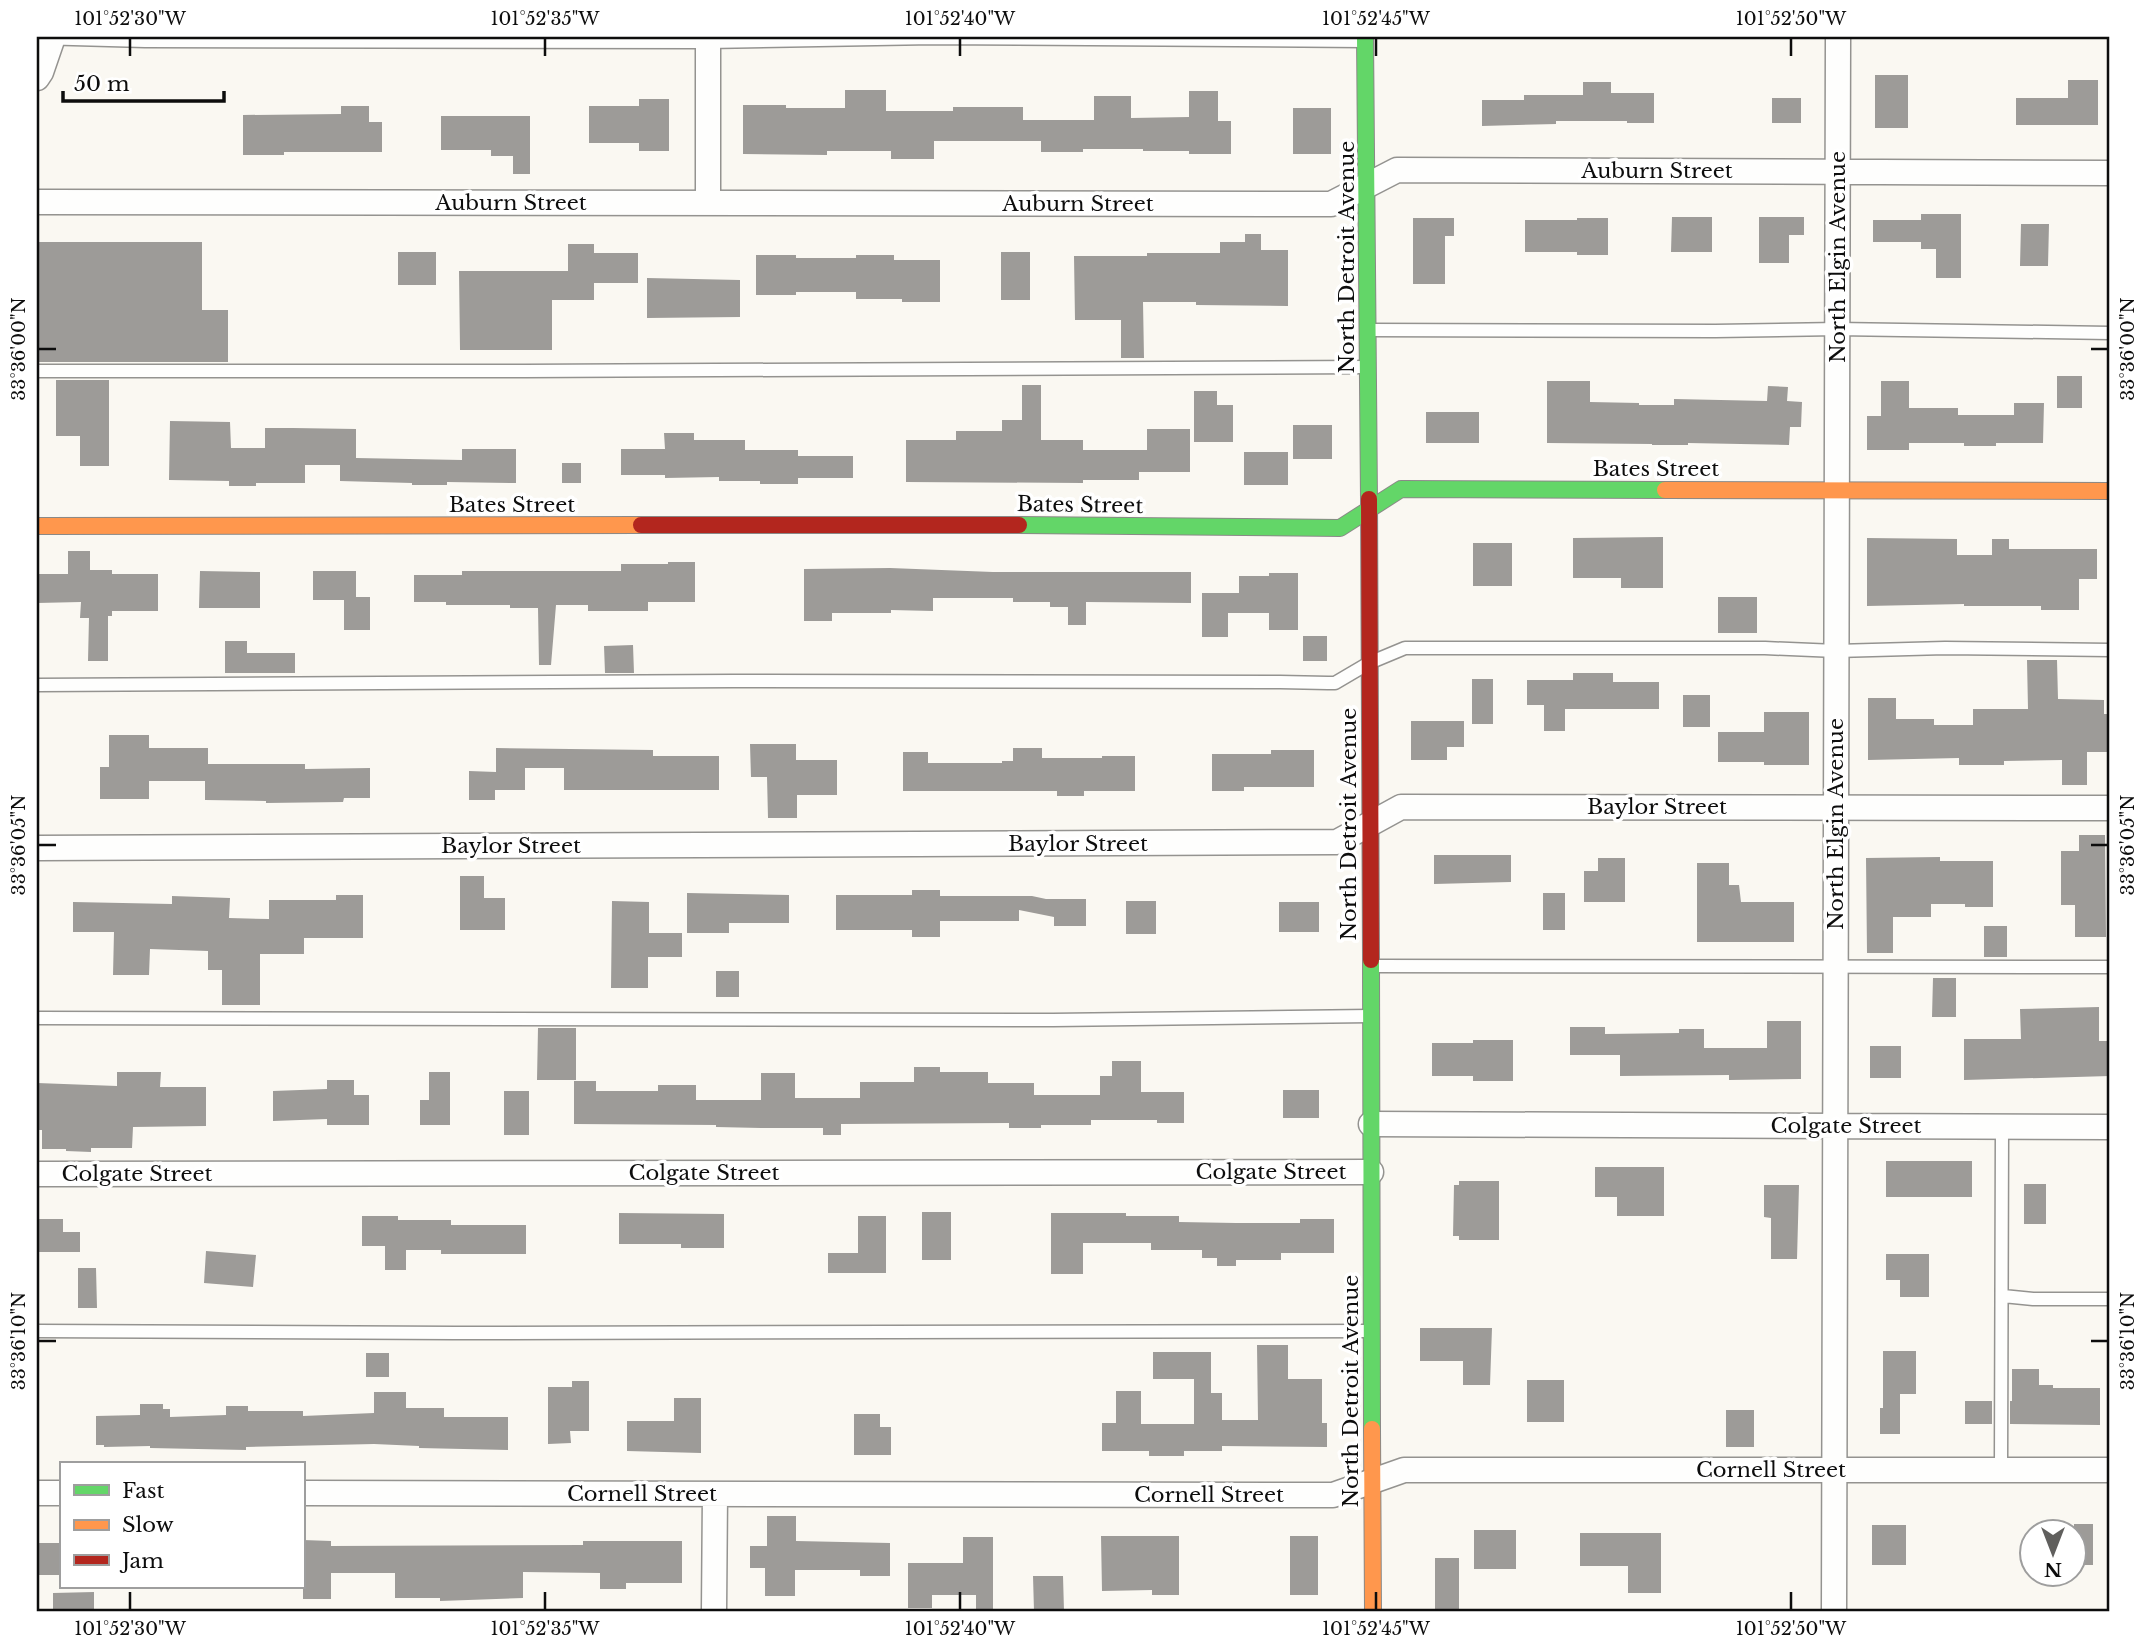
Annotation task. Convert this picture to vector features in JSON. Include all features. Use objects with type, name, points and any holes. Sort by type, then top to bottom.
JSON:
[{"type":"street","points":[[37,78],[53,37]]},
{"type":"street","name":"North Elgin Avenue","points":[[1835,1611],[1838,37]]},
{"type":"street","points":[[708,39],[708,203]]},
{"type":"street","name":"North Detroit Avenue","points":[[1366,39],[1373,1611]]},
{"type":"street","name":"Auburn Street","points":[[37,202],[1331,204],[1397,170],[2110,173]]},
{"type":"street","name":"Bates Street","points":[[37,526],[1009,525],[1340,528],[1401,489],[2110,491]]},
{"type":"street","name":"Baylor Street","points":[[37,848],[1337,842],[1401,807],[2110,808]]},
{"type":"street","name":"Colgate Street","points":[[1371,1124],[2110,1128]]},
{"type":"street","name":"Colgate Street","points":[[37,1174],[1371,1172]]},
{"type":"street","name":"Cornell Street","points":[[304,1493],[1333,1495],[1404,1470],[2110,1470]]},
{"type":"street","points":[[37,1493],[60,1493]]},
{"type":"street","points":[[714,1611],[715,1494]]},
{"type":"lane","points":[[37,38],[145,41],[1366,39]]},
{"type":"lane","points":[[1368,330],[1837,329],[2110,333]]},
{"type":"lane","points":[[37,371],[1368,367]]},
{"type":"lane","points":[[37,685],[733,681],[1328,684],[1405,648],[2110,650]]},
{"type":"lane","points":[[1371,966],[2110,967]]},
{"type":"lane","points":[[37,1018],[1054,1020],[1371,1016]]},
{"type":"lane","points":[[2001,1470],[2002,1127]]},
{"type":"lane","points":[[2003,1296],[2033,1299],[2110,1299]]},
{"type":"lane","points":[[37,1331],[1372,1331]]},
{"type":"building","points":[[1875,75],[1908,75],[1908,128],[1875,128]]},
{"type":"building","points":[[2068,80],[2098,80],[2098,125],[2016,125],[2016,98],[2068,98]]},
{"type":"building","points":[[1583,82],[1611,82],[1611,93],[1654,93],[1654,123],[1556,121],[1556,124],[1482,126],[1482,100],[1524,100],[1524,95],[1583,95]]},
{"type":"building","points":[[845,90],[886,90],[886,111],[1023,107],[1023,120],[1094,120],[1094,96],[1131,96],[1131,118],[1189,117],[1189,91],[1218,91],[1218,121],[1231,121],[1231,154],[1189,154],[1189,151],[1143,149],[1041,152],[1041,141],[934,141],[934,159],[891,159],[891,151],[827,151],[827,155],[743,154],[743,105],[845,108]]},
{"type":"building","points":[[1772,98],[1801,98],[1801,123],[1772,123]]},
{"type":"building","points":[[639,99],[669,99],[669,151],[639,151],[639,143],[589,143],[589,106],[639,106]]},
{"type":"building","points":[[341,106],[369,106],[369,122],[382,122],[382,152],[284,152],[284,155],[243,155],[243,115],[341,114]]},
{"type":"building","points":[[1293,108],[1331,108],[1331,154],[1293,154]]},
{"type":"building","points":[[441,116],[530,116],[530,174],[513,174],[513,156],[491,156],[491,150],[441,150]]},
{"type":"building","points":[[1921,214],[1961,214],[1961,278],[1936,278],[1936,249],[1921,249],[1921,242],[1873,242],[1873,220],[1921,220]]},
{"type":"building","points":[[1672,217],[1712,217],[1712,252],[1671,252]]},
{"type":"building","points":[[1759,217],[1804,217],[1804,235],[1789,235],[1789,263],[1759,263]]},
{"type":"building","points":[[1413,218],[1454,218],[1454,236],[1445,236],[1445,284],[1413,284]]},
{"type":"building","points":[[1608,218],[1608,255],[1525,252],[1525,220]]},
{"type":"building","points":[[2021,224],[2049,224],[2048,266],[2020,266]]},
{"type":"building","points":[[1245,234],[1261,234],[1261,250],[1288,250],[1288,306],[1143,302],[1144,358],[1121,358],[1121,320],[1075,320],[1074,256],[1220,253],[1220,242],[1245,242]]},
{"type":"building","points":[[38,242],[202,242],[202,310],[228,310],[228,362],[37,362]]},
{"type":"building","points":[[568,244],[594,244],[594,253],[638,253],[638,283],[594,283],[594,300],[552,300],[552,350],[460,350],[459,271],[568,271]]},
{"type":"building","points":[[398,252],[436,252],[436,285],[398,285]]},
{"type":"building","points":[[1001,252],[1030,252],[1030,300],[1001,300]]},
{"type":"building","points":[[756,255],[856,258],[856,255],[894,255],[894,260],[940,260],[940,302],[856,299],[856,292],[756,295]]},
{"type":"building","points":[[647,278],[740,280],[740,317],[647,318]]},
{"type":"building","points":[[2057,376],[2082,376],[2082,408],[2057,408]]},
{"type":"building","points":[[56,380],[109,380],[109,466],[80,466],[80,436],[56,436]]},
{"type":"building","points":[[1547,381],[1590,381],[1590,402],[1639,405],[1674,405],[1674,399],[1767,401],[1768,386],[1788,387],[1787,401],[1802,402],[1801,427],[1790,427],[1789,445],[1547,443]]},
{"type":"building","points":[[1881,381],[1909,381],[1909,408],[1958,408],[1958,415],[2014,415],[2014,403],[2044,403],[2043,443],[1964,446],[1964,443],[1909,443],[1909,450],[1867,450],[1867,416],[1881,416]]},
{"type":"building","points":[[1022,385],[1041,385],[1041,440],[1083,440],[1083,450],[1147,450],[1147,429],[1190,429],[1190,472],[1139,472],[1139,480],[1083,480],[1083,483],[906,482],[906,440],[956,440],[956,431],[1002,431],[1002,420],[1022,420]]},
{"type":"building","points":[[1194,391],[1217,391],[1217,405],[1233,405],[1233,442],[1194,442]]},
{"type":"building","points":[[1426,412],[1479,412],[1479,443],[1426,443]]},
{"type":"building","points":[[170,421],[230,422],[231,448],[265,448],[265,428],[293,428],[356,429],[356,458],[462,460],[462,449],[516,449],[516,483],[447,482],[447,485],[412,485],[340,481],[340,465],[305,465],[305,483],[229,486],[229,481],[169,480]]},
{"type":"building","points":[[1293,425],[1332,425],[1332,459],[1293,459]]},
{"type":"building","points":[[664,433],[694,433],[694,440],[745,440],[745,450],[798,450],[798,456],[853,456],[853,478],[798,478],[798,484],[760,484],[760,481],[719,481],[719,477],[665,478],[665,475],[621,475],[621,449],[665,449]]},
{"type":"building","points":[[1244,452],[1288,452],[1288,485],[1244,485]]},
{"type":"building","points":[[562,463],[581,463],[581,483],[562,483]]},
{"type":"building","points":[[1663,537],[1663,588],[1621,588],[1621,578],[1573,578],[1573,538]]},
{"type":"building","points":[[1867,538],[1957,539],[1957,555],[1992,555],[1992,539],[2009,539],[2009,549],[2097,549],[2097,579],[2079,579],[2079,610],[1964,604],[1867,606]]},
{"type":"building","points":[[1473,543],[1512,543],[1512,586],[1473,586]]},
{"type":"building","points":[[68,551],[90,551],[90,570],[112,570],[112,574],[158,574],[158,611],[112,611],[112,616],[108,616],[108,661],[88,661],[89,618],[80,618],[81,602],[37,603],[37,574],[68,574]]},
{"type":"building","points":[[695,562],[695,602],[648,602],[648,611],[588,611],[588,605],[556,605],[551,665],[539,665],[538,608],[414,602],[414,575],[462,575],[462,571],[621,571],[621,564]]},
{"type":"building","points":[[890,568],[993,572],[1191,572],[1191,603],[1086,602],[1086,625],[1068,625],[1068,607],[1050,607],[1050,602],[1013,602],[1013,598],[933,598],[933,611],[832,613],[832,621],[804,621],[804,569]]},
{"type":"building","points":[[200,571],[260,572],[260,608],[199,608]]},
{"type":"building","points":[[313,571],[356,571],[356,597],[370,597],[370,630],[344,630],[344,600],[313,600]]},
{"type":"building","points":[[1269,573],[1298,573],[1298,630],[1269,630],[1269,613],[1228,613],[1228,637],[1202,637],[1202,593],[1239,593],[1239,576],[1269,576]]},
{"type":"building","points":[[1718,597],[1757,597],[1757,633],[1718,633]]},
{"type":"building","points":[[1303,636],[1327,636],[1327,661],[1303,661]]},
{"type":"building","points":[[225,641],[247,641],[247,653],[295,653],[295,673],[225,673]]},
{"type":"building","points":[[633,645],[634,673],[605,673],[604,646]]},
{"type":"building","points":[[2027,660],[2057,660],[2058,699],[2104,700],[2104,714],[2110,714],[2110,752],[2087,752],[2087,785],[2062,785],[2062,760],[2004,761],[2004,765],[1959,765],[1959,758],[1868,760],[1868,698],[1896,698],[1896,719],[1934,719],[1934,725],[1973,725],[1973,709],[2028,709]]},
{"type":"building","points":[[1573,673],[1613,673],[1613,682],[1659,682],[1659,709],[1565,709],[1565,731],[1544,731],[1544,705],[1527,705],[1527,680],[1573,680]]},
{"type":"building","points":[[1472,679],[1493,679],[1493,724],[1472,724]]},
{"type":"building","points":[[1683,695],[1710,695],[1710,727],[1683,727]]},
{"type":"building","points":[[1764,712],[1809,712],[1809,765],[1718,762],[1718,732],[1764,732]]},
{"type":"building","points":[[1411,721],[1464,721],[1464,747],[1447,747],[1447,760],[1411,760]]},
{"type":"building","points":[[109,735],[149,735],[149,748],[208,748],[208,764],[305,764],[305,769],[370,768],[370,798],[344,798],[343,802],[266,803],[205,800],[205,781],[149,781],[149,799],[100,799],[100,767],[109,767]]},
{"type":"building","points":[[750,744],[796,744],[796,760],[837,760],[837,795],[797,795],[797,818],[768,818],[767,777],[751,777]]},
{"type":"building","points":[[496,748],[653,750],[653,756],[719,756],[719,790],[564,790],[564,768],[525,768],[525,790],[495,790],[495,800],[469,800],[469,771],[496,772]]},
{"type":"building","points":[[1013,748],[1042,748],[1042,758],[1135,756],[1135,791],[1084,791],[1084,796],[1057,796],[1057,791],[903,791],[903,752],[928,752],[928,763],[1002,763],[1013,761]]},
{"type":"building","points":[[1271,750],[1314,750],[1314,787],[1244,787],[1244,791],[1212,791],[1212,754],[1271,754]]},
{"type":"building","points":[[2079,835],[2105,835],[2106,937],[2075,937],[2075,905],[2061,905],[2061,851],[2079,851]]},
{"type":"building","points":[[1434,855],[1511,855],[1511,882],[1434,884]]},
{"type":"building","points":[[1940,857],[1940,861],[1993,861],[1993,907],[1931,904],[1931,917],[1893,917],[1893,953],[1867,953],[1866,858]]},
{"type":"building","points":[[1598,858],[1625,858],[1625,902],[1584,902],[1584,871],[1598,871]]},
{"type":"building","points":[[1697,863],[1729,863],[1729,885],[1739,885],[1741,902],[1794,902],[1794,942],[1697,942]]},
{"type":"building","points":[[460,876],[484,876],[484,898],[505,898],[505,930],[460,930]]},
{"type":"building","points":[[912,890],[940,890],[940,896],[1086,899],[1086,926],[1054,926],[1054,917],[1019,910],[1019,921],[940,921],[940,937],[912,937],[912,930],[836,930],[836,895],[912,895]]},
{"type":"building","points":[[687,893],[789,895],[789,923],[729,923],[729,933],[687,933]]},
{"type":"building","points":[[1543,893],[1565,893],[1565,930],[1543,930]]},
{"type":"building","points":[[336,895],[363,895],[363,938],[304,938],[304,954],[260,954],[260,1005],[222,1005],[222,970],[208,970],[208,951],[150,949],[149,975],[113,975],[114,932],[73,932],[73,902],[172,904],[172,896],[230,898],[229,918],[269,919],[269,900],[336,900]]},
{"type":"building","points":[[612,901],[649,902],[649,933],[682,933],[682,957],[648,957],[648,988],[611,988]]},
{"type":"building","points":[[1126,901],[1156,901],[1156,934],[1126,934]]},
{"type":"building","points":[[1279,902],[1319,902],[1319,932],[1279,932]]},
{"type":"building","points":[[1984,926],[2007,926],[2007,957],[1984,957]]},
{"type":"building","points":[[716,971],[739,971],[739,997],[716,997]]},
{"type":"building","points":[[1933,978],[1956,978],[1956,1017],[1932,1017]]},
{"type":"building","points":[[2099,1007],[2099,1041],[2110,1041],[2110,1076],[1964,1080],[1964,1039],[2021,1039],[2020,1009]]},
{"type":"building","points":[[1767,1021],[1801,1021],[1801,1079],[1729,1080],[1729,1075],[1620,1076],[1620,1055],[1570,1055],[1570,1027],[1605,1027],[1605,1034],[1679,1033],[1679,1029],[1704,1029],[1704,1048],[1767,1048]]},
{"type":"building","points":[[538,1028],[576,1028],[576,1080],[537,1080]]},
{"type":"building","points":[[1473,1040],[1513,1040],[1513,1081],[1473,1081],[1473,1076],[1432,1076],[1432,1043],[1473,1043]]},
{"type":"building","points":[[1870,1046],[1901,1046],[1901,1078],[1870,1078]]},
{"type":"building","points":[[1112,1061],[1141,1061],[1141,1092],[1184,1092],[1184,1123],[1157,1123],[1157,1120],[1091,1120],[1091,1125],[1041,1125],[1041,1128],[1009,1128],[1009,1123],[841,1124],[841,1135],[823,1135],[823,1128],[574,1124],[574,1081],[596,1081],[596,1091],[658,1091],[658,1085],[696,1085],[696,1100],[761,1100],[761,1073],[795,1073],[795,1098],[860,1098],[860,1082],[914,1082],[914,1067],[940,1067],[940,1072],[988,1072],[988,1083],[1034,1083],[1034,1095],[1100,1095],[1100,1076],[1112,1076]]},
{"type":"building","points":[[117,1072],[161,1072],[160,1087],[206,1087],[206,1126],[133,1127],[132,1148],[91,1148],[91,1152],[42,1149],[42,1130],[37,1130],[37,1083],[117,1086]]},
{"type":"building","points":[[429,1072],[450,1072],[450,1125],[420,1125],[420,1100],[429,1100]]},
{"type":"building","points":[[327,1080],[354,1080],[354,1095],[369,1095],[369,1125],[327,1125],[327,1119],[273,1121],[273,1091],[327,1089]]},
{"type":"building","points":[[1283,1090],[1319,1090],[1319,1118],[1283,1118]]},
{"type":"building","points":[[504,1091],[529,1091],[529,1135],[504,1135]]},
{"type":"building","points":[[1886,1161],[1972,1161],[1972,1197],[1886,1197]]},
{"type":"building","points":[[1595,1167],[1664,1167],[1664,1216],[1617,1216],[1617,1197],[1595,1197]]},
{"type":"building","points":[[1459,1181],[1499,1181],[1499,1240],[1459,1240],[1459,1236],[1453,1236],[1454,1185],[1459,1185]]},
{"type":"building","points":[[2024,1184],[2046,1184],[2046,1224],[2024,1224]]},
{"type":"building","points":[[1764,1185],[1799,1185],[1797,1259],[1771,1259],[1771,1218],[1764,1217]]},
{"type":"building","points":[[922,1212],[951,1212],[951,1260],[922,1260]]},
{"type":"building","points":[[619,1213],[724,1214],[724,1248],[681,1248],[681,1244],[619,1244]]},
{"type":"building","points":[[1051,1213],[1179,1216],[1179,1222],[1300,1223],[1300,1219],[1334,1219],[1334,1253],[1281,1253],[1281,1260],[1236,1260],[1236,1266],[1217,1266],[1217,1258],[1202,1258],[1202,1250],[1151,1250],[1151,1243],[1083,1243],[1083,1274],[1051,1274]]},
{"type":"building","points":[[362,1216],[398,1216],[398,1220],[451,1220],[451,1225],[526,1225],[526,1254],[441,1254],[441,1250],[406,1250],[406,1270],[385,1270],[385,1246],[362,1246]]},
{"type":"building","points":[[858,1216],[886,1216],[886,1273],[828,1273],[828,1253],[858,1253]]},
{"type":"building","points":[[37,1219],[63,1219],[63,1232],[80,1232],[80,1252],[37,1252]]},
{"type":"building","points":[[206,1251],[256,1255],[253,1287],[204,1283]]},
{"type":"building","points":[[1886,1254],[1929,1254],[1929,1297],[1900,1297],[1900,1280],[1886,1280]]},
{"type":"building","points":[[78,1268],[96,1268],[97,1308],[78,1308]]},
{"type":"building","points":[[1420,1328],[1492,1328],[1490,1385],[1463,1385],[1463,1361],[1420,1361]]},
{"type":"building","points":[[1257,1345],[1288,1345],[1288,1379],[1322,1379],[1322,1423],[1327,1423],[1327,1447],[1222,1446],[1222,1451],[1184,1451],[1184,1456],[1149,1456],[1149,1451],[1102,1451],[1102,1423],[1116,1423],[1116,1391],[1141,1391],[1141,1424],[1194,1424],[1194,1379],[1153,1379],[1153,1352],[1211,1352],[1211,1393],[1222,1393],[1222,1420],[1258,1420]]},
{"type":"building","points":[[1883,1351],[1916,1351],[1916,1394],[1900,1394],[1900,1434],[1880,1434]]},
{"type":"building","points":[[366,1353],[389,1353],[389,1377],[366,1377]]},
{"type":"building","points":[[2012,1369],[2039,1369],[2039,1385],[2053,1385],[2053,1388],[2100,1388],[2100,1425],[2010,1424]]},
{"type":"building","points":[[1527,1380],[1564,1380],[1564,1422],[1527,1422]]},
{"type":"building","points":[[572,1381],[589,1381],[589,1431],[570,1431],[571,1443],[548,1444],[548,1387],[572,1387]]},
{"type":"building","points":[[374,1392],[406,1392],[406,1408],[444,1408],[444,1417],[508,1417],[508,1450],[374,1444],[246,1447],[246,1450],[96,1445],[96,1416],[140,1415],[140,1404],[163,1404],[163,1409],[170,1409],[170,1417],[226,1415],[226,1406],[248,1406],[248,1411],[303,1411],[303,1416],[374,1413]]},
{"type":"building","points":[[674,1398],[701,1398],[701,1453],[627,1451],[627,1421],[674,1421]]},
{"type":"building","points":[[1965,1401],[1992,1401],[1992,1424],[1965,1424]]},
{"type":"building","points":[[1726,1410],[1754,1410],[1754,1447],[1726,1447]]},
{"type":"building","points":[[854,1414],[880,1414],[880,1427],[891,1427],[891,1455],[854,1455]]},
{"type":"building","points":[[767,1516],[796,1516],[796,1541],[890,1543],[890,1576],[860,1576],[860,1570],[795,1570],[795,1596],[765,1596],[765,1568],[750,1568],[750,1546],[767,1546]]},
{"type":"building","points":[[2088,1524],[2093,1524],[2093,1565],[2088,1565]]},
{"type":"building","points":[[1872,1525],[1906,1525],[1906,1565],[1872,1565]]},
{"type":"building","points":[[1474,1530],[1516,1530],[1516,1569],[1474,1569]]},
{"type":"building","points":[[1580,1533],[1661,1533],[1661,1593],[1628,1593],[1628,1566],[1580,1566]]},
{"type":"building","points":[[1101,1536],[1179,1536],[1179,1595],[1152,1595],[1152,1590],[1102,1591]]},
{"type":"building","points":[[1290,1536],[1318,1536],[1318,1595],[1290,1595]]},
{"type":"building","points":[[963,1537],[993,1537],[993,1611],[976,1611],[976,1595],[932,1595],[932,1608],[908,1608],[908,1563],[963,1563]]},
{"type":"building","points":[[304,1540],[331,1541],[331,1546],[583,1545],[583,1541],[682,1541],[682,1583],[626,1583],[626,1589],[600,1589],[600,1573],[523,1572],[523,1598],[440,1601],[440,1598],[395,1598],[395,1573],[331,1573],[331,1599],[303,1599]]},
{"type":"building","points":[[37,1543],[60,1543],[60,1575],[37,1575]]},
{"type":"building","points":[[1435,1558],[1459,1558],[1459,1610],[1435,1610]]},
{"type":"building","points":[[1033,1576],[1063,1576],[1064,1611],[1034,1611]]},
{"type":"building","points":[[94,1592],[94,1611],[53,1611],[53,1593]]},
{"type":"traffic: fast","points":[[1365,37],[1369,499]]},
{"type":"traffic: fast","points":[[1019,525],[1340,528],[1401,489],[1665,490]]},
{"type":"traffic: fast","points":[[1371,960],[1372,1429]]},
{"type":"traffic: slow","points":[[1665,490],[2110,491]]},
{"type":"traffic: slow","points":[[37,526],[641,525]]},
{"type":"traffic: slow","points":[[1372,1429],[1373,1611]]},
{"type":"traffic: jam","points":[[1369,499],[1371,960]]},
{"type":"traffic: jam","points":[[641,525],[1019,525]]}]
